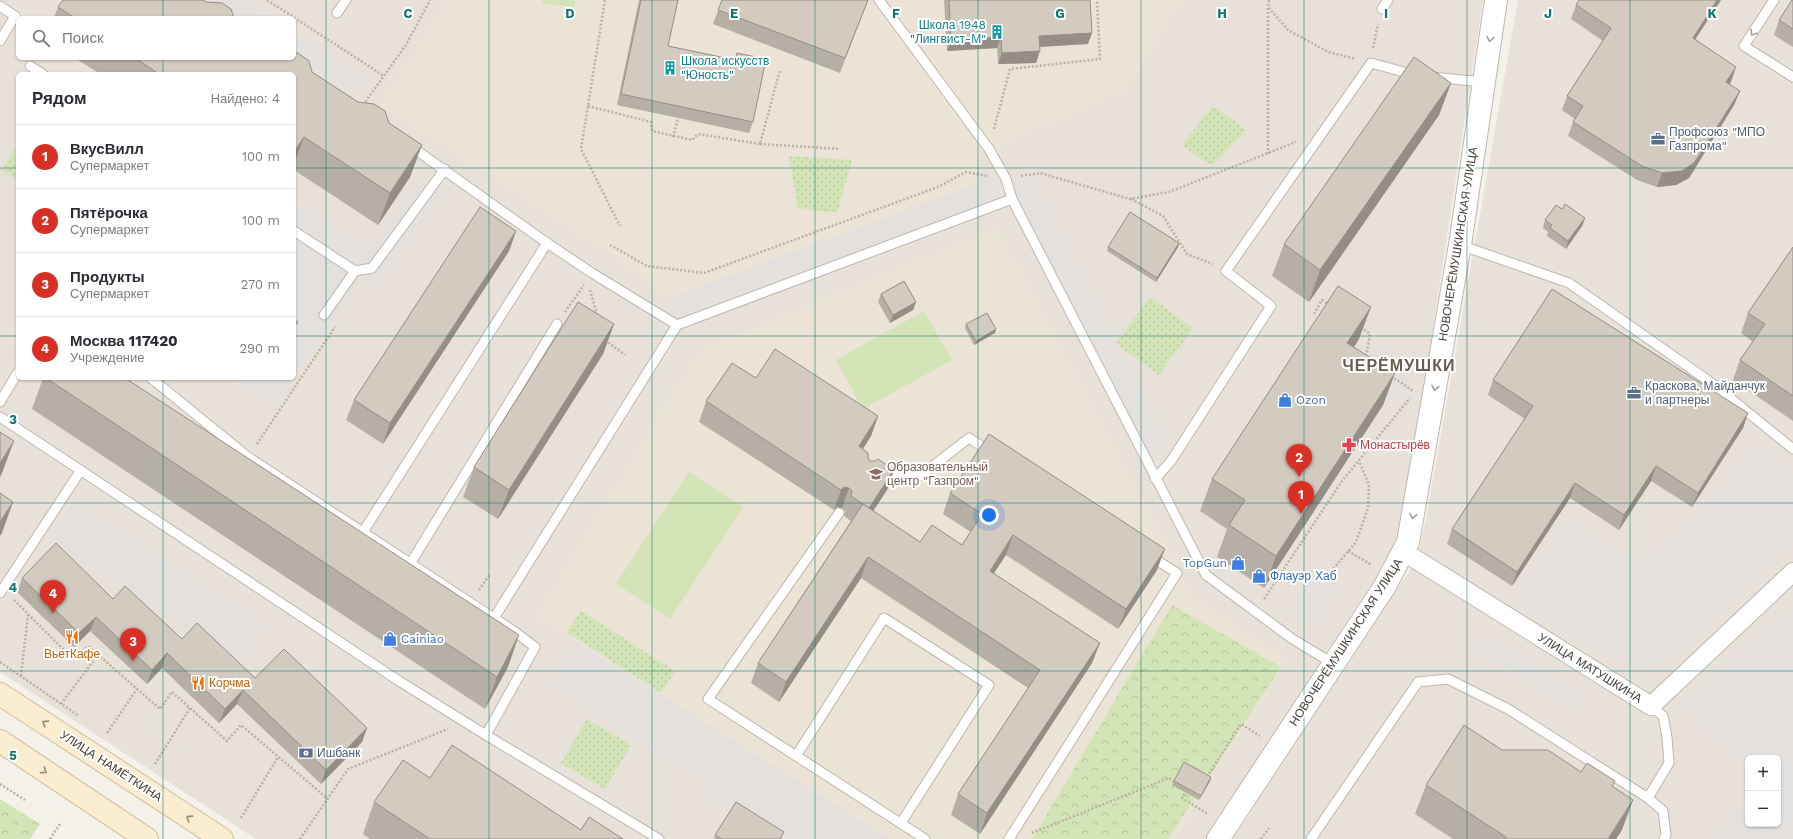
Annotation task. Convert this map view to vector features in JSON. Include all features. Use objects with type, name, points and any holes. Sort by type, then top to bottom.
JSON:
[{"type":"main road","name":"УЛИЦА НАМЁТКИНА","points":[[0,694],[222,839]]},
{"type":"main road","points":[[0,741],[147,839]]},
{"type":"street","name":"НОВОЧЕРЁМУШКИНСКАЯ УЛИЦА","points":[[1218,839],[1332,663],[1385,586],[1404,552],[1412,524],[1460,245],[1496,0]]},
{"type":"street","name":"УЛИЦА МАТУШКИНА","points":[[1404,552],[1651,706],[1793,572]]},
{"type":"lane","points":[[337,13],[346,0]]},
{"type":"lane","points":[[879,0],[989,149],[1006,179],[1012,199],[1206,576],[1291,638],[1332,663]]},
{"type":"lane","points":[[1382,9],[1388,0]]},
{"type":"lane","points":[[1774,0],[1744,46],[1793,77]]},
{"type":"lane","points":[[0,6],[15,16],[0,41]]},
{"type":"lane","points":[[1155,479],[1171,461],[1271,306],[1226,271],[1372,63],[1408,74],[1483,82]]},
{"type":"lane","points":[[30,66],[40,72]]},
{"type":"lane","points":[[401,140],[445,169],[590,276],[676,325]]},
{"type":"lane","points":[[296,232],[355,271],[372,268],[445,169]]},
{"type":"lane","points":[[494,618],[676,325],[1012,199]]},
{"type":"lane","points":[[363,532],[547,243]]},
{"type":"lane","points":[[1460,245],[1569,283],[1713,384],[1793,449]]},
{"type":"lane","points":[[324,314],[355,271]]},
{"type":"lane","points":[[410,564],[557,324]]},
{"type":"lane","points":[[0,402],[16,375]]},
{"type":"lane","points":[[153,380],[248,457],[494,618],[535,647],[486,735]]},
{"type":"lane","points":[[0,417],[399,681],[659,839]]},
{"type":"lane","points":[[869,472],[920,476],[969,438],[1003,460]]},
{"type":"lane","points":[[1,591],[81,470]]},
{"type":"lane","points":[[839,513],[708,699],[925,839]]},
{"type":"lane","points":[[1009,839],[1177,573],[1143,552]]},
{"type":"lane","points":[[796,756],[884,618],[989,685],[901,824]]},
{"type":"lane","points":[[1311,839],[1418,682],[1448,679],[1508,709],[1648,798],[1663,811],[1666,835],[1664,839]]},
{"type":"lane","points":[[1648,798],[1669,763],[1668,737],[1663,716],[1651,706]]},
{"type":"path","points":[[267,0],[292,16]]},
{"type":"path","points":[[362,106],[406,45],[430,0]]},
{"type":"path","points":[[605,0],[581,149],[620,226]]},
{"type":"path","points":[[989,149],[1010,70],[1100,59],[1097,0]]},
{"type":"path","points":[[1268,154],[1269,0]]},
{"type":"path","points":[[1268,7],[1288,30],[1328,52],[1372,63],[1375,34],[1382,9]]},
{"type":"path","points":[[296,19],[384,76]]},
{"type":"path","points":[[760,144],[780,70]]},
{"type":"path","points":[[588,106],[651,122],[652,131],[673,137],[692,140],[698,134],[760,144],[840,149]]},
{"type":"path","points":[[673,137],[678,118]]},
{"type":"path","points":[[1130,199],[1169,192],[1323,131]]},
{"type":"path","points":[[610,245],[647,266],[704,273],[938,186],[966,172]]},
{"type":"path","points":[[1006,179],[1040,173],[1130,199],[1163,216],[1187,254],[1217,266]]},
{"type":"path","points":[[557,324],[590,276]]},
{"type":"path","points":[[590,276],[601,325]]},
{"type":"path","points":[[1314,314],[1322,300],[1334,308]]},
{"type":"path","points":[[248,457],[339,321]]},
{"type":"path","points":[[1358,325],[1370,334],[1366,358],[1372,362]]},
{"type":"path","points":[[603,332],[605,340],[625,355]]},
{"type":"path","points":[[1263,601],[1338,487],[1415,392],[1390,375]]},
{"type":"path","points":[[1323,581],[1356,542],[1368,508],[1369,486],[1359,461]]},
{"type":"path","points":[[1348,551],[1373,566]]},
{"type":"path","points":[[470,603],[490,574]]},
{"type":"path","points":[[1,591],[73,659],[88,646],[160,709],[172,692],[227,741],[241,725],[328,799]]},
{"type":"path","points":[[21,676],[28,615]]},
{"type":"path","points":[[61,704],[98,655]]},
{"type":"path","points":[[0,662],[79,716]]},
{"type":"path","points":[[107,734],[136,689]]},
{"type":"path","points":[[155,764],[190,708]]},
{"type":"path","points":[[300,839],[348,769],[465,722]]},
{"type":"path","points":[[1203,782],[1241,724],[1261,737]]},
{"type":"path","points":[[241,818],[278,756]]},
{"type":"path","points":[[1031,833],[1168,778],[1181,785]]},
{"type":"path","points":[[0,784],[25,800]]},
{"type":"path","points":[[1188,789],[1182,798],[1210,815]]},
{"type":"path","points":[[50,839],[60,824]]},
{"type":"path","points":[[1262,839],[1268,828]]},
{"type":"shaded area","points":[[0,0],[1483,0],[1404,519],[1395,548],[1205,839],[256,839],[0,672]]},
{"type":"shaded area","points":[[208,0],[244,0],[268,16],[232,16]]},
{"type":"shaded area","points":[[447,0],[1182,0],[1126,90],[980,153],[972,186],[669,298],[606,251],[382,105]]},
{"type":"shaded area","points":[[1518,0],[1793,0],[1793,839],[1233,839],[1417,559],[1426,519]]},
{"type":"shaded area","points":[[296,34],[363,79],[352,95],[296,58]]},
{"type":"shaded area","points":[[984,166],[1011,198],[1008,186],[1032,178],[1168,444],[1146,460],[1012,199],[684,322],[679,294],[972,186],[980,181]]},
{"type":"shaded area","points":[[421,180],[442,194],[376,289],[361,278],[296,374],[296,203],[370,251]]},
{"type":"shaded area","name":"Образовательный центр \"Газпром\"","points":[[997,228],[1195,599],[1288,660],[1210,781],[1175,839],[890,839],[536,616],[700,350]]},
{"type":"shaded area","points":[[1376,342],[1417,367],[1394,405],[1353,380]]},
{"type":"shaded area","points":[[235,380],[292,380],[273,407]]},
{"type":"shaded area","points":[[1758,442],[1793,476],[1793,540],[1772,559],[1680,654],[1640,667],[1601,655],[1515,603],[1567,519],[1642,566],[1707,507]]},
{"type":"shaded area","points":[[73,501],[265,624],[241,662],[48,539]]},
{"type":"shaded area","points":[[1311,575],[1337,589],[1314,628],[1290,613]]},
{"type":"shaded area","points":[[1793,606],[1793,839],[1716,839],[1745,798],[1745,827],[1781,827],[1781,755],[1745,755],[1745,763],[1682,706]]},
{"type":"shaded area","points":[[1486,634],[1582,696],[1572,711],[1477,649]]},
{"type":"shaded area","points":[[577,643],[890,839],[773,839],[708,799],[715,788],[551,686]]},
{"type":"green space","points":[[543,0],[575,0],[574,7],[542,3]]},
{"type":"green space","points":[[1213,106],[1246,130],[1212,166],[1182,145]]},
{"type":"green space","points":[[16,147],[16,180],[1,170]]},
{"type":"green space","points":[[789,156],[852,160],[837,213],[798,208]]},
{"type":"green space","points":[[1150,297],[1193,328],[1159,375],[1116,344]]},
{"type":"green space","points":[[924,311],[952,360],[863,409],[836,360]]},
{"type":"green space","points":[[689,472],[743,507],[670,619],[616,584]]},
{"type":"green space","points":[[1172,605],[1281,667],[1168,839],[1032,839]]},
{"type":"green space","points":[[581,611],[675,671],[661,693],[567,632]]},
{"type":"green space","points":[[587,719],[631,745],[605,789],[561,763]]},
{"type":"green space","points":[[0,799],[40,824],[30,839],[0,839]]},
{"type":"building","points":[[63,0],[203,0],[206,2],[222,3],[231,9],[233,16],[72,16],[58,7]]},
{"type":"building","name":"Школа искусств \"Юность\"","points":[[641,0],[678,0],[668,46],[735,60],[737,53],[766,59],[753,122],[621,94]]},
{"type":"building","points":[[722,0],[868,0],[845,58],[718,10]]},
{"type":"building","name":"Школа 1948 \"Лингвист-М\"","points":[[949,0],[1090,0],[1092,33],[1039,36],[1040,51],[1002,53],[1001,37],[951,40]]},
{"type":"building","points":[[1579,0],[1717,0],[1693,38],[1736,67],[1726,82],[1740,91],[1694,163],[1682,171],[1662,173],[1642,166],[1573,122],[1583,106],[1567,96],[1611,28],[1576,5]]},
{"type":"building","points":[[1793,0],[1793,29],[1779,20]]},
{"type":"building","points":[[296,53],[298,53],[309,61],[312,72],[358,102],[374,104],[385,111],[389,123],[422,145],[390,193],[304,137],[296,149],[296,72],[156,72],[138,60],[296,60]]},
{"type":"building","points":[[1414,57],[1451,83],[1320,270],[1284,244]]},
{"type":"building","points":[[1565,204],[1585,218],[1568,241],[1550,228],[1552,225],[1545,220],[1556,205],[1562,209]]},
{"type":"building","points":[[480,207],[516,231],[390,423],[354,400]]},
{"type":"building","points":[[1130,212],[1179,243],[1157,278],[1108,247]]},
{"type":"building","points":[[1793,247],[1793,396],[1740,360],[1765,324],[1748,313]]},
{"type":"building","points":[[904,281],[916,302],[893,315],[881,294]]},
{"type":"building","points":[[1338,286],[1371,307],[1347,343],[1395,373],[1276,556],[1229,525],[1245,500],[1212,479]]},
{"type":"building","points":[[1552,289],[1748,413],[1698,493],[1656,466],[1624,515],[1575,483],[1517,572],[1452,529],[1533,406],[1493,380]]},
{"type":"building","points":[[578,302],[614,324],[509,490],[474,467]]},
{"type":"building","points":[[987,313],[996,329],[976,341],[966,324]]},
{"type":"building","points":[[775,349],[878,416],[859,446],[868,453],[868,458],[870,461],[875,461],[878,459],[894,470],[869,508],[851,496],[852,491],[849,488],[844,487],[841,490],[706,401],[732,363],[756,378]]},
{"type":"building","points":[[49,380],[128,380],[519,635],[497,677]]},
{"type":"building","points":[[0,432],[14,441],[0,463]]},
{"type":"building","points":[[989,434],[1165,549],[1126,609],[1013,535],[990,571],[1100,643],[987,813],[958,794],[1040,670],[868,557],[786,682],[758,663],[863,504],[920,542],[932,525],[962,545],[982,514],[950,493]]},
{"type":"building","points":[[0,493],[13,502],[0,522]]},
{"type":"building","points":[[56,543],[113,599],[125,586],[182,639],[197,623],[255,678],[284,649],[367,728],[326,770],[243,690],[225,709],[167,653],[152,670],[96,617],[79,633],[22,578]]},
{"type":"building","points":[[1464,725],[1502,750],[1548,750],[1581,772],[1587,763],[1615,781],[1612,786],[1633,800],[1608,839],[1505,839],[1506,837],[1426,785]]},
{"type":"building","points":[[452,745],[581,830],[589,817],[623,839],[430,839],[374,802],[403,760],[430,778]]},
{"type":"building","points":[[1184,762],[1211,777],[1201,796],[1174,781]]},
{"type":"building","points":[[736,802],[784,832],[780,839],[722,839],[715,835]]},
{"type":"place","name":"Школа 1948 \"Лингвист-М\"","points":[[997,32]]},
{"type":"place","name":"Школа искусств \"Юность\"","points":[[670,68]]},
{"type":"place","name":"Профсоюз \"МПО Газпрома\"","points":[[1658,139]]},
{"type":"place","name":"Краскова, Майданчук и партнеры","points":[[1634,393]]},
{"type":"place","name":"Ozon","points":[[1285,400]]},
{"type":"place","name":"Монастырёв","points":[[1349,445]]},
{"type":"place","name":"Образовательный центр \"Газпром\"","points":[[876,474]]},
{"type":"place","name":"Пятёрочка","points":[[1299,477]]},
{"type":"place","name":"ВкусВилл","points":[[1301,514]]},
{"type":"place","name":"TopGun","points":[[1238,563]]},
{"type":"place","name":"Флауэр Хаб","points":[[1259,576]]},
{"type":"place","name":"Москва 117420","points":[[53,613]]},
{"type":"place","name":"ВьетКафе","points":[[72,637]]},
{"type":"place","name":"Cainiao","points":[[390,639]]},
{"type":"place","name":"Продукты","points":[[133,661]]},
{"type":"place","name":"Корчма","points":[[198,683]]},
{"type":"place","name":"Ишбанк","points":[[306,753]]},
{"type":"district","name":"ЧЕРЁМУШКИ","points":[[1399,365]]}]
